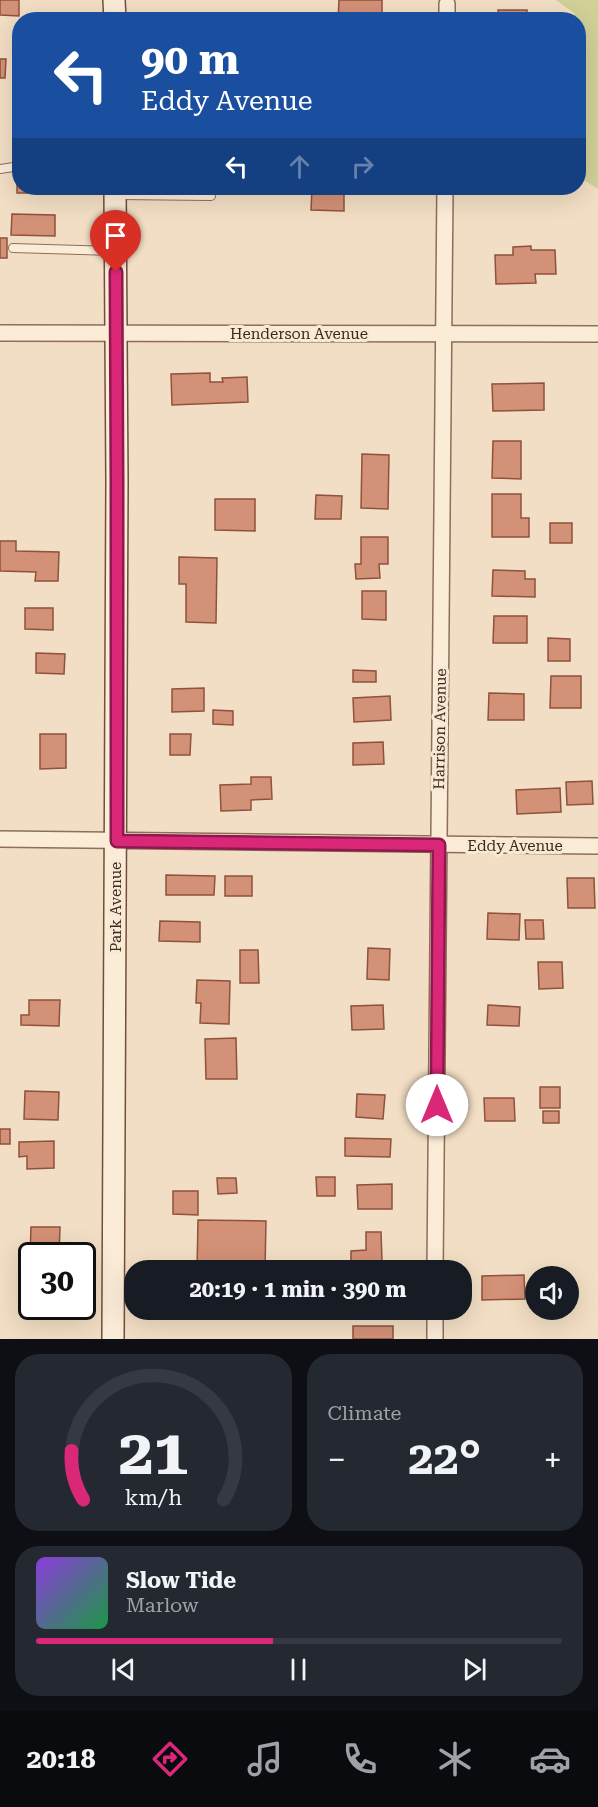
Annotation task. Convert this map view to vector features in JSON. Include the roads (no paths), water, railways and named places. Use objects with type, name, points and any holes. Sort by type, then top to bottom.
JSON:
[{"type":"street","name":"Park Avenue","points":[[113,1339],[117,841],[115,195]]},
{"type":"street","name":"Harrison Avenue","points":[[435,1260],[445,195]]},
{"type":"street","name":"Henderson Avenue","points":[[0,333],[598,334]]},
{"type":"street","name":"Eddy Avenue","points":[[0,839],[598,846]]},
{"type":"street","points":[[435,1320],[435,1339]]},
{"type":"lane","points":[[192,195],[211,196]]},
{"type":"lane","points":[[13,248],[115,251]]}]
